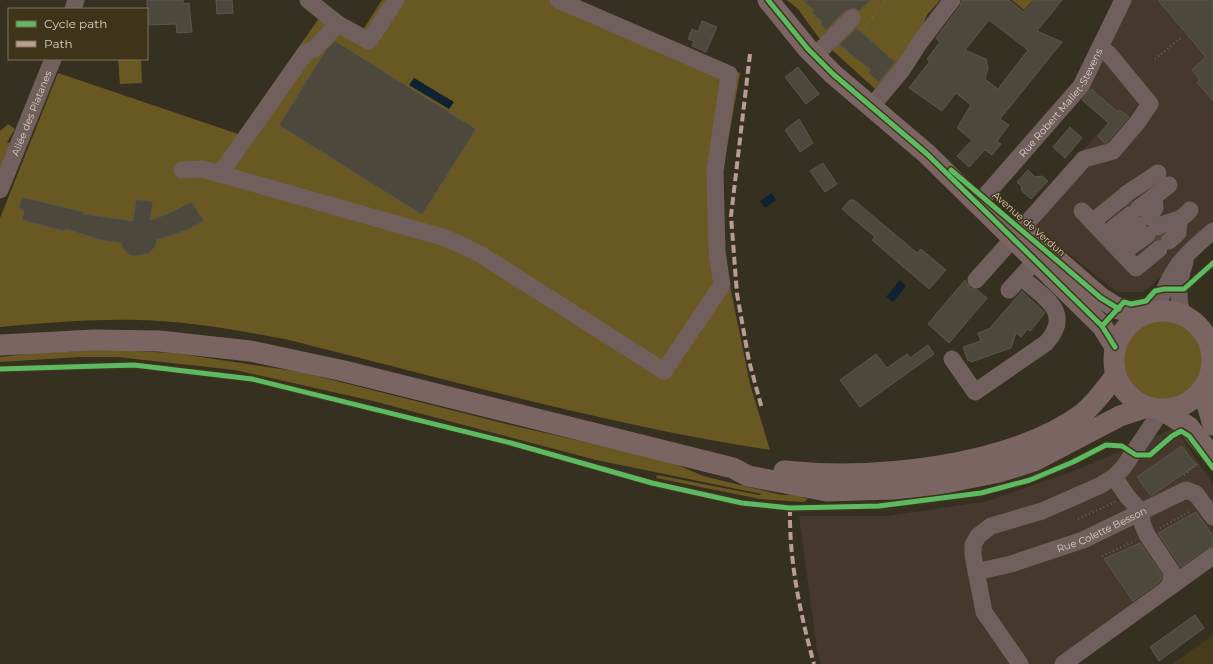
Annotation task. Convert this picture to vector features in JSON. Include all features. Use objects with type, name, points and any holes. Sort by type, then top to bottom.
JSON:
[{"type":"main road","name":"Avenue de Verdun","points":[[768,0],[789,27],[815,56],[1040,255],[1102,326],[1115,347]]},
{"type":"main road","name":"Avenue de Verdun","points":[[927,154],[949,168],[984,197],[1018,234]]},
{"type":"main road","name":"Avenue de Verdun","points":[[1040,255],[1101,298],[1119,308],[1149,313]]},
{"type":"main road","points":[[733,468],[748,476],[827,491],[887,490],[935,485],[999,472],[1034,461],[1120,416],[1154,408],[1177,408],[1192,401],[1203,390],[1209,378],[1213,357],[1206,335],[1207,325],[1175,312],[1149,313],[1130,323],[1120,335],[1115,347],[1113,361],[1116,375],[1122,389],[1133,400],[1154,408],[1168,412],[1189,426],[1204,459]]},
{"type":"main road","points":[[0,346],[25,342],[94,340],[152,341],[250,351],[344,371],[733,468],[836,475],[870,474],[934,467],[968,460],[1038,438],[1083,413],[1099,397],[1116,375]]},
{"type":"main road","points":[[1203,390],[1213,425]]},
{"type":"street","points":[[308,0],[324,11],[338,24],[369,41],[396,0]]},
{"type":"street","points":[[182,170],[202,169],[446,238],[480,254],[664,371],[722,284],[717,252],[715,172],[729,74],[558,0]]},
{"type":"street","points":[[871,107],[902,70],[920,42],[952,0]]},
{"type":"street","name":"Rue Robert Mallet-Stevens","points":[[984,197],[1081,86],[1123,0]]},
{"type":"street","points":[[815,56],[859,23]]},
{"type":"street","points":[[220,174],[306,52],[314,49],[338,24]]},
{"type":"street","points":[[976,280],[1084,159],[1113,151],[1137,123],[1150,104],[1108,53],[1099,49]]},
{"type":"street","name":"Allée des Platanes","points":[[0,190],[53,60]]},
{"type":"street","points":[[1110,240],[1144,221],[1154,197],[1163,179],[1144,221],[1110,240]]},
{"type":"street","points":[[1110,240],[1144,221],[1164,224],[1182,217]]},
{"type":"street","points":[[1149,313],[1177,264],[1213,231]]},
{"type":"street","points":[[1183,315],[1179,300],[1179,284],[1187,254]]},
{"type":"street","points":[[1009,290],[1040,255]]},
{"type":"street","points":[[952,358],[975,392],[1044,344],[1054,334],[1058,322],[1055,310],[1020,277]]},
{"type":"street","points":[[1020,664],[986,616],[976,572],[973,545],[983,530],[991,526],[1042,511],[1099,486],[1114,477],[1123,468],[1154,408]]},
{"type":"street","points":[[1114,477],[1127,496],[1141,512],[1142,524],[1147,535],[1172,572],[1171,582],[1167,589]]},
{"type":"street","name":"Rue Colette Besson","points":[[976,572],[1011,564],[1083,540],[1186,490],[1196,494],[1213,517]]},
{"type":"street","points":[[1063,664],[1213,556]]},
{"type":"path","points":[[859,23],[886,0]]},
{"type":"path","points":[[1155,59],[1182,37]]},
{"type":"path","points":[[1181,477],[1204,459]]},
{"type":"shaded area","points":[[382,0],[568,0],[740,73],[720,187],[722,246],[750,384],[770,450],[648,428],[526,400],[285,339],[230,329],[174,322],[137,320],[86,321],[0,327],[0,218],[58,73],[238,134],[324,11],[361,33]]},
{"type":"shaded area","points":[[787,0],[940,0],[927,15],[923,30],[907,53],[875,89],[819,38],[798,9]]},
{"type":"shaded area","points":[[1012,0],[1033,0],[1024,10]]},
{"type":"shaded area","points":[[1116,0],[1213,0],[1213,232],[1143,292],[1117,292],[1024,219],[1107,123],[1071,88]]},
{"type":"shaded area","points":[[118,60],[141,60],[142,83],[120,84]]},
{"type":"shaded area","points":[[8,124],[15,129],[7,142],[10,143],[0,168],[0,131]]},
{"type":"shaded area","points":[[1164,319],[1179,322],[1192,331],[1201,344],[1204,359],[1201,374],[1192,387],[1179,396],[1164,399],[1149,396],[1136,387],[1127,374],[1124,359],[1127,344],[1136,331],[1149,322]]},
{"type":"shaded area","points":[[114,350],[174,353],[301,372],[506,424],[669,461],[703,476],[782,495],[802,494],[801,497],[808,499],[804,502],[760,499],[656,478],[657,475],[759,495],[762,494],[596,460],[373,401],[235,370],[117,357],[80,357],[0,362],[0,357],[34,353]]},
{"type":"shaded area","points":[[1175,428],[1213,484],[1213,566],[1069,664],[821,664],[817,650],[799,516],[888,516],[988,501],[1076,470]]},
{"type":"shaded area","points":[[1213,635],[1213,664],[1172,664]]},
{"type":"water","points":[[414,78],[454,102],[449,109],[409,85]]},
{"type":"water","points":[[772,193],[776,200],[765,208],[760,201]]},
{"type":"water","points":[[900,280],[906,286],[893,302],[886,297]]},
{"type":"building","points":[[147,0],[183,0],[183,4],[189,3],[192,32],[177,33],[176,24],[148,25]]},
{"type":"building","points":[[216,0],[232,0],[233,13],[217,14]]},
{"type":"building","points":[[802,0],[871,0],[859,11],[854,8],[845,11],[826,30],[820,25],[822,22],[812,13],[814,10]]},
{"type":"building","points":[[962,0],[1009,0],[1024,12],[1034,0],[1062,0],[1037,31],[1062,42],[1000,119],[1009,125],[997,141],[1001,144],[992,155],[985,150],[969,167],[957,156],[972,140],[957,128],[971,105],[956,93],[942,111],[909,88],[930,61],[927,59],[940,42],[936,38],[960,6]],"holes":[[[989,20],[1028,50],[998,89],[985,79],[988,68],[986,59],[965,50]]]},
{"type":"building","points":[[1158,0],[1213,0],[1213,101],[1197,82],[1200,80],[1192,70],[1206,57]]},
{"type":"building","points":[[702,21],[717,27],[706,52],[692,46],[694,41],[688,39],[692,29],[698,32]]},
{"type":"building","points":[[857,28],[895,62],[879,82],[868,73],[871,70],[839,45]]},
{"type":"building","points":[[335,41],[476,129],[422,215],[279,125],[326,50]]},
{"type":"building","points":[[798,67],[819,94],[806,104],[785,77]]},
{"type":"building","points":[[1091,89],[1118,112],[1120,110],[1129,117],[1105,143],[1098,136],[1109,123],[1082,100]]},
{"type":"building","points":[[799,119],[813,143],[800,152],[785,130]]},
{"type":"building","points":[[1070,127],[1082,138],[1065,158],[1053,147]]},
{"type":"building","points":[[823,163],[837,184],[825,192],[810,171]]},
{"type":"building","points":[[1028,170],[1035,177],[1042,176],[1048,181],[1031,199],[1022,191],[1021,186],[1017,182]]},
{"type":"building","points":[[22,197],[84,212],[83,214],[133,221],[136,199],[153,202],[150,220],[192,202],[204,221],[187,230],[157,240],[155,247],[149,253],[135,256],[130,255],[124,250],[121,243],[101,240],[66,229],[64,231],[22,220],[24,210],[19,208]]},
{"type":"building","points":[[850,200],[854,200],[917,253],[921,249],[946,270],[929,289],[872,240],[875,237],[842,209]]},
{"type":"building","points":[[965,280],[970,288],[977,290],[987,298],[949,343],[928,324]]},
{"type":"building","points":[[1022,291],[1045,313],[1030,331],[1028,329],[1021,337],[1016,333],[1011,348],[971,362],[970,360],[968,361],[963,347],[981,341],[978,333],[989,329]]},
{"type":"building","points":[[928,345],[934,354],[860,407],[840,380],[876,354],[887,368],[907,354],[910,358]]},
{"type":"building","points":[[1182,446],[1196,465],[1151,496],[1137,477]]},
{"type":"building","points":[[1196,512],[1213,536],[1213,546],[1207,548],[1181,567],[1158,533]]},
{"type":"building","points":[[1140,543],[1162,575],[1159,582],[1133,601],[1104,559]]},
{"type":"building","points":[[1195,615],[1204,628],[1159,661],[1150,647]]},
{"type":"tunnel","points":[[1124,208],[1133,201]]},
{"type":"tunnel","points":[[1154,243],[1164,236]]},
{"type":"marked path","points":[[750,54],[731,216],[737,294],[749,361],[762,409]]},
{"type":"marked path","points":[[790,508],[791,548],[796,587],[814,664]]},
{"type":"cycle path","points":[[768,0],[808,49],[833,74],[927,154],[1102,326],[1115,347]]},
{"type":"cycle path","points":[[951,170],[1101,298],[1119,309]]},
{"type":"cycle path","points":[[1102,326],[1124,302],[1131,304],[1146,301],[1155,291],[1164,289],[1184,289],[1213,263]]},
{"type":"cycle path","points":[[0,369],[134,365],[252,379],[511,443],[652,483],[742,503],[790,508],[879,506],[981,493],[1030,480],[1073,462],[1106,445],[1122,446],[1136,455],[1150,455],[1172,436],[1181,431],[1189,436],[1213,468]]}]
